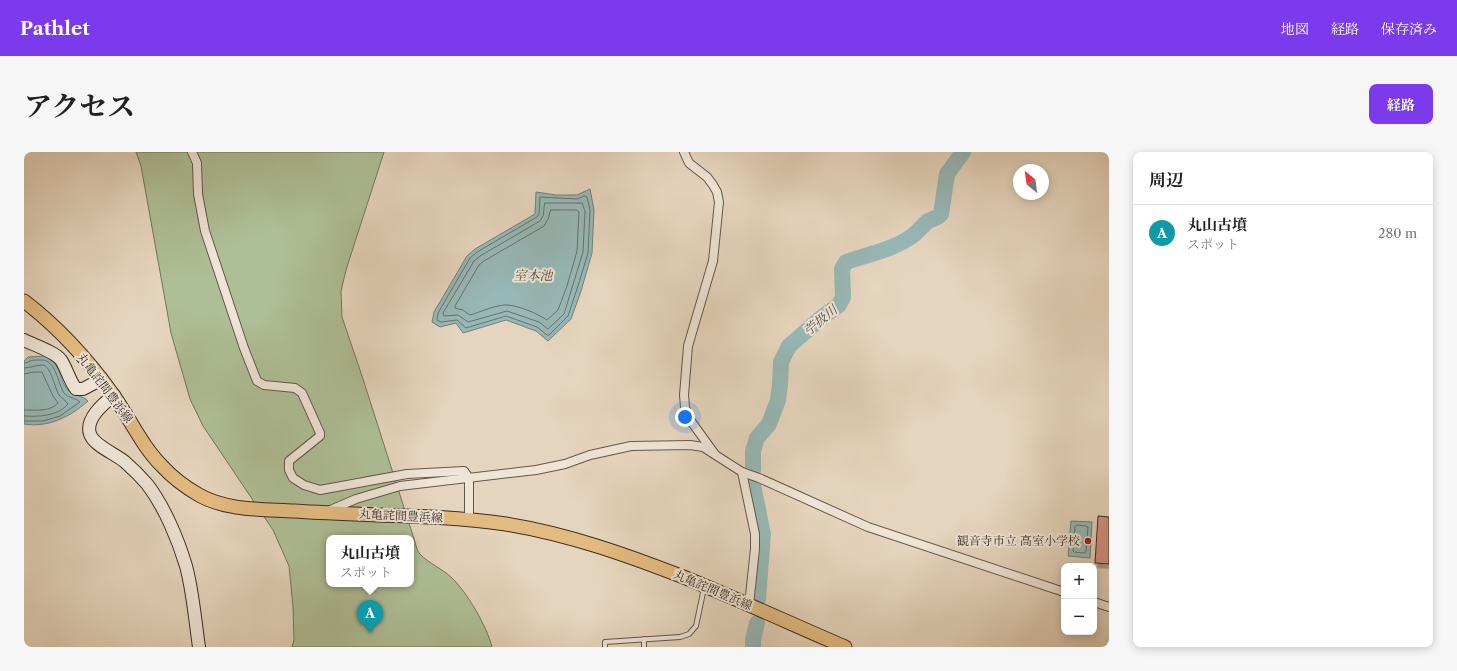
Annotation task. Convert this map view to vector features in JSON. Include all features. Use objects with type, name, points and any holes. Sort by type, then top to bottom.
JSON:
[{"type":"main road","name":"丸亀詫間豊浜線","points":[[24,301],[66,339],[102,379],[151,453],[162,466],[174,478],[200,496],[214,502],[228,506],[251,509],[469,520],[507,524],[543,531],[595,545],[651,564],[845,647]]},
{"type":"street","points":[[192,152],[197,163],[198,194],[205,231],[244,348],[257,381],[264,385],[295,388],[302,393],[320,433],[320,436],[290,461],[289,470],[293,478],[304,485],[320,490],[407,474],[464,471],[469,478],[469,520]]},
{"type":"street","points":[[684,152],[688,163],[707,177],[713,185],[717,192],[719,202],[713,261],[688,346],[684,394],[685,407],[688,417],[717,456]]},
{"type":"street","points":[[24,340],[54,354],[61,360],[71,383],[76,389],[83,389],[102,379]]},
{"type":"street","points":[[114,395],[94,415],[90,423],[89,433],[96,443],[133,470],[146,484],[158,502],[177,542],[186,567],[199,647]]},
{"type":"street","points":[[321,513],[356,499],[400,486],[536,470],[565,464],[590,455],[631,446],[690,445],[702,447],[742,472],[759,478],[868,527],[1061,591]]},
{"type":"street","points":[[742,472],[755,534],[755,549],[749,605]]},
{"type":"street","points":[[1097,603],[1109,607]]},
{"type":"lane","points":[[605,647],[605,642],[680,637],[689,634],[696,626],[704,586]]},
{"type":"lane","points":[[644,639],[644,647]]},
{"type":"green space","points":[[136,152],[384,152],[346,270],[341,291],[342,317],[412,535],[326,535],[326,587],[414,587],[414,540],[419,553],[452,578],[464,592],[481,620],[492,647],[292,647],[294,640],[293,607],[289,566],[273,530],[203,426],[190,399],[171,333],[141,166]]},
{"type":"water","name":"室本池","points":[[590,189],[594,210],[592,253],[571,319],[548,341],[536,331],[506,320],[463,333],[456,323],[440,327],[432,322],[434,312],[467,256],[475,249],[535,214],[536,192],[556,195],[577,195]]},
{"type":"water","points":[[44,356],[58,368],[63,383],[69,391],[88,401],[74,412],[50,423],[33,425],[24,424],[24,361],[28,357]]},
{"type":"water","points":[[1071,521],[1092,522],[1090,558],[1068,556]]},
{"type":"building","points":[[1098,516],[1109,517],[1109,564],[1095,563]]},
{"type":"waterway","name":"苧扱川","points":[[753,470],[753,451],[757,438],[769,424],[778,400],[781,362],[789,346],[821,318],[839,305],[843,297],[842,269],[846,262],[905,241],[928,221],[941,214],[947,174],[963,152]]},
{"type":"waterway","name":"苧扱川","points":[[753,485],[763,534],[758,599]]},
{"type":"waterway","name":"苧扱川","points":[[753,647],[757,623]]},
{"type":"place","name":"観音寺市立 高室小学校","points":[[1088,541]]},
{"type":"place","name":"丸山古墳","points":[[370,633]]}]
